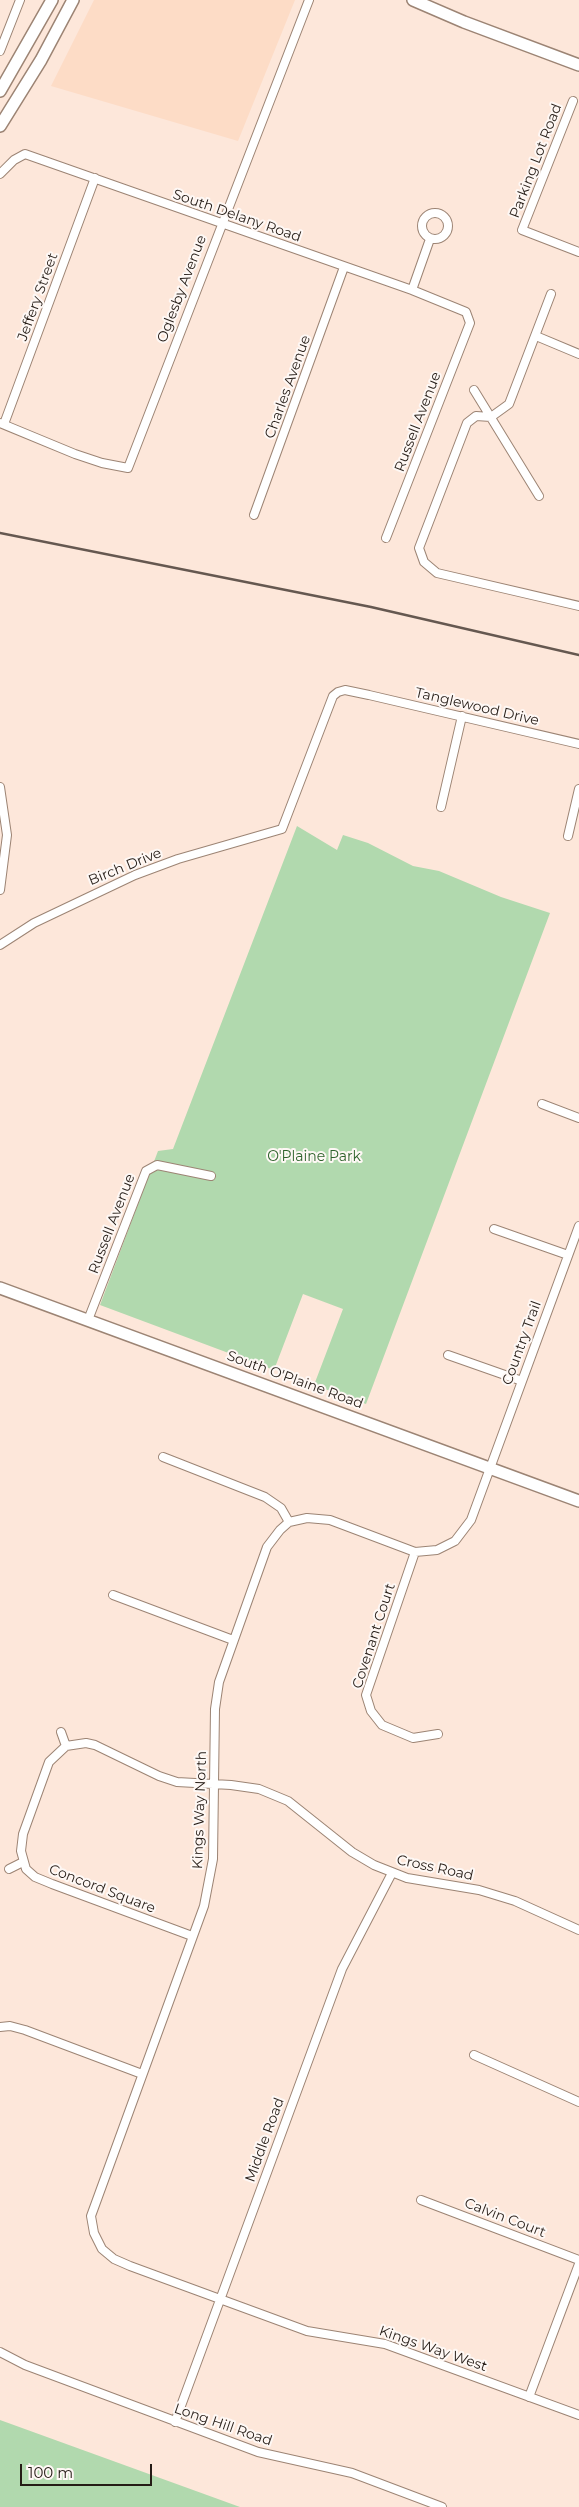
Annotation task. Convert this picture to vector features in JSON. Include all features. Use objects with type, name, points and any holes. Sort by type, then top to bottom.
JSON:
[{"type":"main road","points":[[0,91],[52,0]]},
{"type":"main road","points":[[0,126],[41,60],[73,0]]},
{"type":"main road","points":[[413,0],[464,22],[579,65]]},
{"type":"main road","name":"South O'Plaine Road","points":[[0,1288],[579,1501]]},
{"type":"street","points":[[0,51],[20,0]]},
{"type":"street","name":"Oglesby Avenue","points":[[2,424],[75,454],[115,467],[128,468],[309,0]]},
{"type":"street","name":"Parking Lot Road","points":[[573,101],[522,230],[579,252]]},
{"type":"street","name":"South Delany Road","points":[[0,174],[14,160],[25,154],[412,290],[462,309],[469,316]]},
{"type":"street","name":"Jeffery Street","points":[[2,424],[95,178]]},
{"type":"street","points":[[412,290],[430,239]]},
{"type":"street","name":"Charles Avenue","points":[[254,515],[344,266]]},
{"type":"street","points":[[551,294],[509,404],[491,417],[476,416],[467,423],[420,543],[421,556],[429,568],[438,572],[579,606]]},
{"type":"street","name":"Russell Avenue","points":[[386,538],[470,323],[469,316]]},
{"type":"street","points":[[536,336],[579,354]]},
{"type":"street","points":[[474,390],[540,496]]},
{"type":"street","name":"Tanglewood Drive","points":[[269,833],[282,829],[333,696],[345,690],[579,744]]},
{"type":"street","points":[[441,807],[462,716]]},
{"type":"street","points":[[0,787],[7,835],[7,851],[0,890]]},
{"type":"street","points":[[568,836],[579,789]]},
{"type":"street","name":"Birch Drive","points":[[0,945],[34,923],[135,875],[178,859],[269,833]]},
{"type":"street","points":[[542,1104],[579,1118]]},
{"type":"street","name":"Russell Avenue","points":[[88,1320],[146,1171],[157,1165],[211,1176]]},
{"type":"street","name":"Country Trail","points":[[490,1468],[579,1226]]},
{"type":"street","points":[[494,1229],[568,1255]]},
{"type":"street","points":[[448,1355],[522,1381]]},
{"type":"street","points":[[163,1457],[265,1497],[280,1508],[289,1522],[307,1518],[330,1520],[415,1552],[446,1547],[466,1528],[490,1468]]},
{"type":"street","name":"Kings Way North","points":[[220,2299],[114,2259],[102,2249],[94,2233],[91,2216],[204,1906],[211,1873],[215,1709],[219,1682],[268,1547],[280,1530],[289,1522]]},
{"type":"street","name":"Covenant Court","points":[[415,1552],[366,1695],[371,1711],[382,1725],[413,1738],[438,1734]]},
{"type":"street","points":[[113,1595],[233,1640]]},
{"type":"street","points":[[61,1732],[66,1746]]},
{"type":"street","points":[[10,1869],[23,1862],[20,1851],[23,1834],[46,1771],[50,1762],[66,1746],[86,1743],[94,1745],[159,1776],[177,1782],[213,1785]]},
{"type":"street","name":"Cross Road","points":[[213,1785],[248,1787],[288,1801],[352,1852],[374,1866],[407,1878],[479,1890],[515,1901],[579,1930]]},
{"type":"street","name":"Concord Square","points":[[23,1862],[26,1869],[35,1877],[192,1936]]},
{"type":"street","name":"Middle Road","points":[[175,2422],[342,1969],[392,1873]]},
{"type":"street","points":[[0,2027],[10,2026],[25,2030],[142,2074]]},
{"type":"street","points":[[474,2055],[579,2102]]},
{"type":"street","name":"Calvin Court","points":[[421,2200],[579,2260]]},
{"type":"street","points":[[529,2397],[579,2264]]},
{"type":"street","name":"Kings Way West","points":[[220,2299],[307,2331],[385,2344],[579,2415]]},
{"type":"street","name":"Long Hill Road","points":[[0,2352],[25,2365],[258,2452],[352,2473],[442,2507]]},
{"type":"shaded area","points":[[94,0],[295,0],[238,141],[51,86]]},
{"type":"green space","name":"O'Plaine Park","points":[[297,826],[337,850],[343,835],[368,843],[413,866],[439,871],[501,897],[550,913],[366,1404],[314,1385],[343,1309],[303,1294],[274,1370],[100,1305],[158,1151],[173,1149]]},
{"type":"green space","points":[[0,2420],[240,2507],[0,2507]]},
{"type":"railway","points":[[0,533],[371,607],[579,655]]}]
